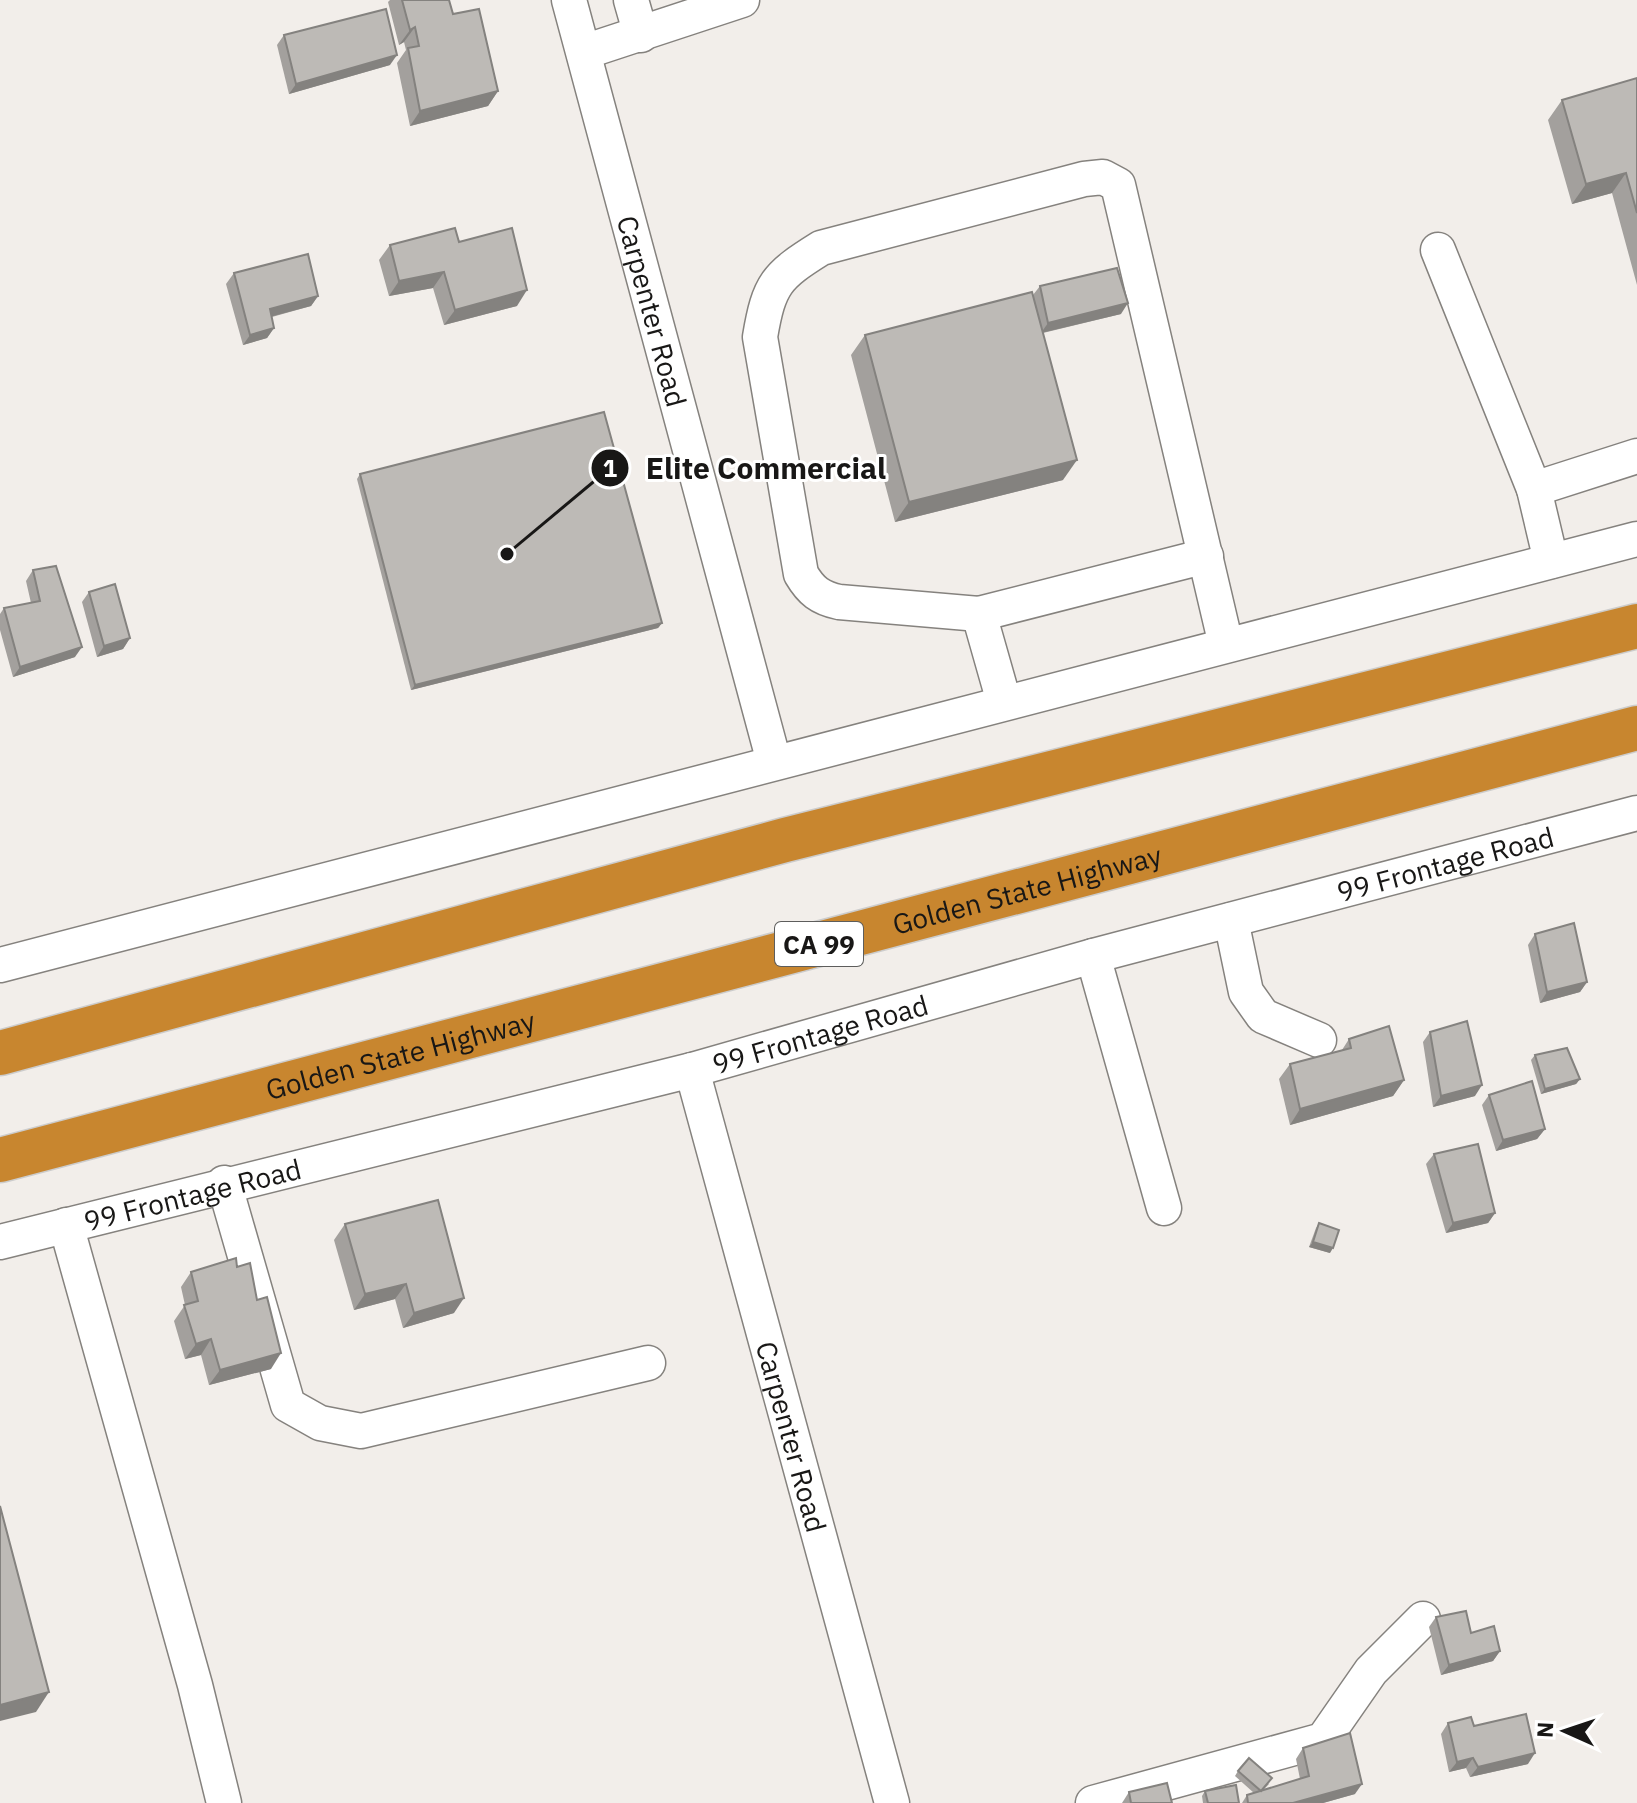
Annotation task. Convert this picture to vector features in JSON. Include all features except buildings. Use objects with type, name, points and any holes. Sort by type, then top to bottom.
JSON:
[{"type":"highway","points":[[0,1053],[785,840],[1637,626]]},
{"type":"highway","name":"Golden State Highway","points":[[0,1160],[1637,728]]},
{"type":"street","name":"Carpenter Road","points":[[569,0],[774,762]]},
{"type":"street","points":[[631,0],[641,35]]},
{"type":"street","points":[[584,52],[742,0]]},
{"type":"street","points":[[1206,556],[979,614],[839,602],[823,598],[809,589],[801,574],[760,337],[766,301],[784,271],[821,248],[1084,179],[1103,177],[1118,185],[1206,556],[1226,645]]},
{"type":"street","points":[[1438,250],[1534,489],[1551,561]]},
{"type":"street","points":[[1534,489],[1637,456]]},
{"type":"street","points":[[0,965],[1637,539]]},
{"type":"street","points":[[979,614],[1004,702]]},
{"type":"street","name":"99 Frontage Road","points":[[0,1242],[224,1183],[692,1070],[1093,956],[1637,813]]},
{"type":"street","points":[[1231,920],[1246,992],[1263,1016],[1319,1040]]},
{"type":"street","points":[[1093,956],[1164,1208]]},
{"type":"street","name":"Carpenter Road","points":[[692,1070],[892,1803]]},
{"type":"street","points":[[224,1183],[288,1405],[320,1423],[361,1431],[648,1363]]},
{"type":"street","points":[[66,1225],[195,1685],[224,1803]]},
{"type":"street","points":[[1093,1803],[1323,1740],[1371,1671],[1423,1619]]},
{"type":"place","name":"Elite Commercial","points":[[507,554]]}]
